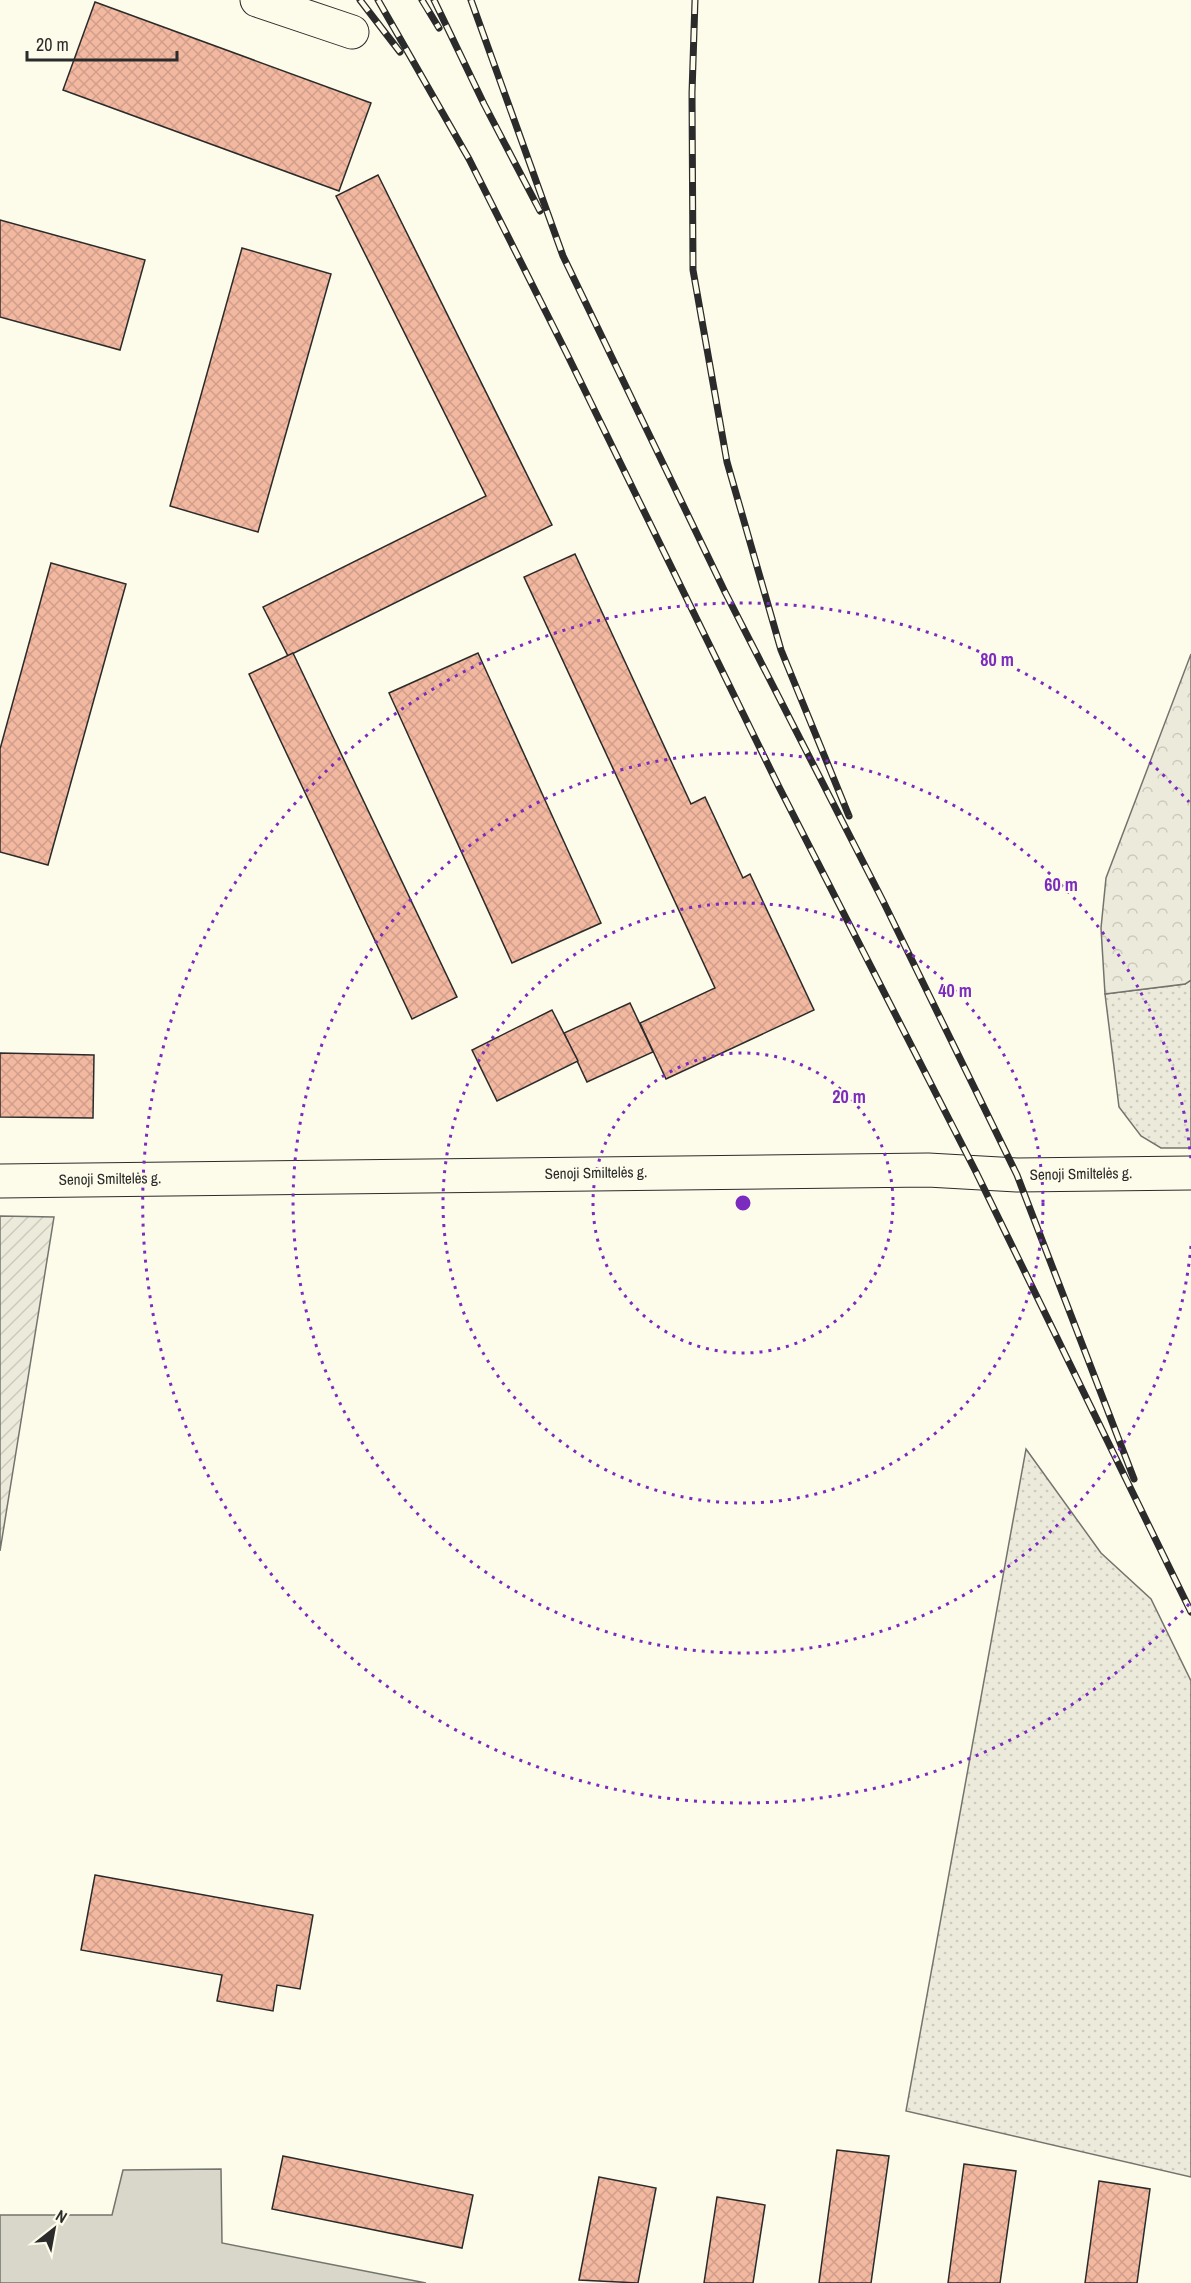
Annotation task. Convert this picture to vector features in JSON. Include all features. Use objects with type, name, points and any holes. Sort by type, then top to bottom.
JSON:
[{"type":"street","points":[[257,0],[352,32]]},
{"type":"street","name":"Senoji Smiltelės g.","points":[[0,1181],[916,1170],[1017,1175],[1191,1173]]},
{"type":"green space","points":[[1191,654],[1191,980],[1185,984],[1105,994],[1101,928],[1106,878]]},
{"type":"green space","points":[[1191,980],[1191,1148],[1161,1148],[1141,1136],[1119,1107],[1105,994],[1185,984]]},
{"type":"green space","points":[[0,1216],[54,1217],[0,1551]]},
{"type":"green space","points":[[1026,1449],[1101,1553],[1151,1599],[1191,1681],[1191,2177],[906,2111]]},
{"type":"shaded area","points":[[221,2169],[222,2243],[426,2283],[0,2283],[0,2215],[112,2215],[123,2170]]},
{"type":"building","points":[[95,2],[371,103],[339,191],[63,90]]},
{"type":"building","points":[[378,175],[552,525],[288,656],[263,607],[486,496],[336,196]]},
{"type":"building","points":[[0,220],[145,260],[120,350],[0,317]]},
{"type":"building","points":[[242,248],[331,274],[258,532],[170,506]]},
{"type":"building","points":[[575,554],[691,804],[705,797],[743,878],[750,874],[814,1010],[666,1079],[640,1023],[715,988],[524,577]]},
{"type":"building","points":[[51,563],[126,584],[48,865],[0,852],[0,749]]},
{"type":"building","points":[[293,653],[457,997],[412,1019],[249,674]]},
{"type":"building","points":[[478,653],[601,923],[512,963],[389,693]]},
{"type":"building","points":[[630,1003],[653,1052],[587,1082],[564,1033]]},
{"type":"building","points":[[552,1010],[578,1061],[497,1101],[472,1050]]},
{"type":"building","points":[[0,1053],[94,1055],[93,1118],[0,1117]]},
{"type":"building","points":[[95,1875],[313,1915],[300,1989],[277,1985],[273,2011],[217,2001],[222,1975],[81,1950]]},
{"type":"building","points":[[837,2150],[889,2156],[871,2283],[819,2283]]},
{"type":"building","points":[[283,2156],[473,2195],[462,2248],[272,2209]]},
{"type":"building","points":[[964,2164],[1016,2171],[1000,2283],[948,2283]]},
{"type":"building","points":[[599,2177],[656,2188],[638,2283],[579,2280]]},
{"type":"building","points":[[1099,2181],[1150,2189],[1137,2283],[1085,2283]]},
{"type":"building","points":[[717,2197],[765,2205],[753,2283],[704,2283]]},
{"type":"railway","points":[[360,0],[400,52]]},
{"type":"railway","points":[[378,0],[469,159],[779,787],[976,1172],[1191,1612]]},
{"type":"railway","points":[[422,0],[439,28]]},
{"type":"railway","points":[[434,0],[484,104],[540,211]]},
{"type":"railway","points":[[471,0],[563,256],[725,592],[883,901],[1017,1175],[1134,1479]]},
{"type":"railway","points":[[695,0],[692,93],[693,270],[727,462],[781,650],[849,816]]}]
